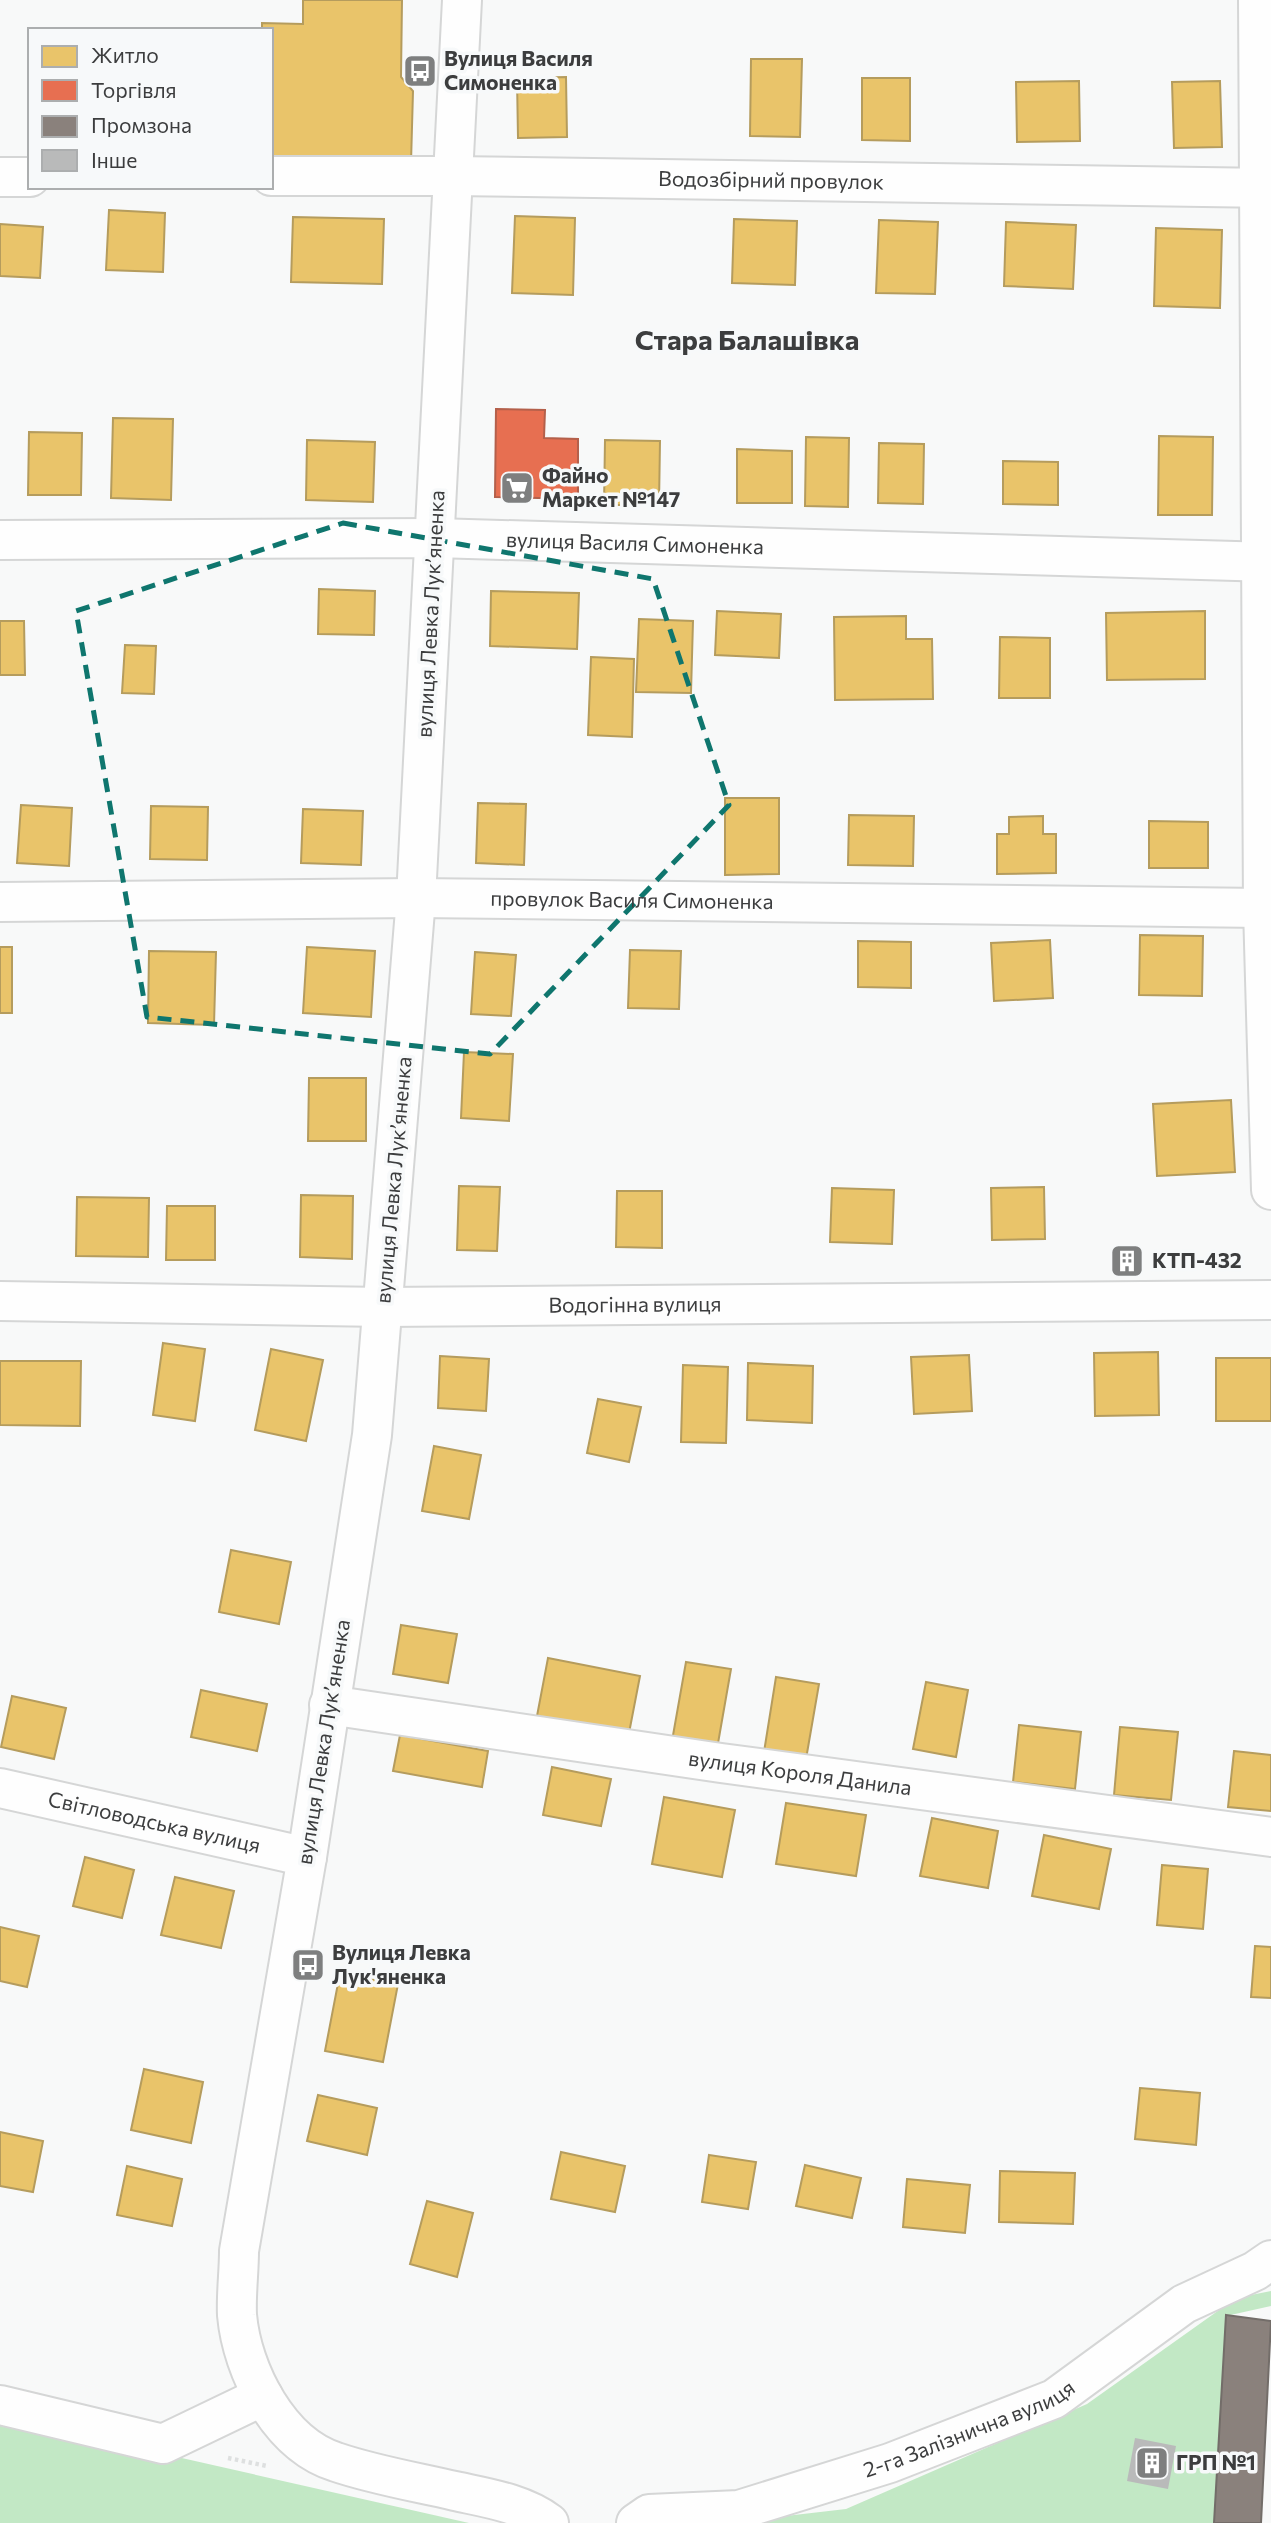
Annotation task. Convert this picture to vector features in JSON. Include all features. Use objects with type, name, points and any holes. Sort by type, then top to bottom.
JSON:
[{"type":"street","name":"вулиця Левка Лукʼяненка","points":[[461,0],[416,898],[372,1435],[307,1857],[239,2251],[237,2315],[244,2350],[263,2396],[302,2443],[334,2462],[507,2503],[536,2513],[549,2523]]},
{"type":"street","points":[[1258,0],[1266,188],[1263,908],[1271,1189]]},
{"type":"street","name":"Водозбірний провулок","points":[[273,176],[452,176],[1266,188]]},
{"type":"street","points":[[0,177],[28,177]]},
{"type":"street","name":"вулиця Василя Симоненка","points":[[0,540],[435,538],[1266,562]]},
{"type":"street","name":"провулок Василя Симоненка","points":[[0,902],[416,898],[1263,908]]},
{"type":"street","name":"Водогінна вулиця","points":[[0,1301],[384,1307],[1271,1300]]},
{"type":"street","name":"вулиця Короля Данила","points":[[329,1705],[721,1763],[1271,1837]]},
{"type":"street","name":"Світловодська вулиця","points":[[0,1788],[307,1857]]},
{"type":"street","name":"2-га Залізнична вулиця","points":[[636,2523],[649,2514],[752,2516],[1054,2399],[1184,2304],[1255,2271],[1271,2260]]},
{"type":"street","points":[[0,2405],[163,2444],[263,2396]]},
{"type":"highlighted area","points":[[343,523],[653,579],[729,805],[490,1054],[147,1017],[76,611]]},
{"type":"green space","points":[[1271,2291],[1271,2306],[1226,2316],[1214,2523],[725,2523],[846,2509],[1087,2404],[1236,2298]]},
{"type":"green space","points":[[0,2417],[469,2523],[0,2523]]},
{"type":"building: Житло","points":[[303,0],[402,0],[401,77],[413,91],[411,163],[273,161],[273,28],[262,28],[262,23],[303,24]]},
{"type":"building: Житло","points":[[751,59],[802,59],[800,137],[750,136]]},
{"type":"building: Житло","points":[[566,77],[567,137],[518,138],[517,78]]},
{"type":"building: Житло","points":[[862,78],[910,78],[910,141],[862,140]]},
{"type":"building: Житло","points":[[1079,81],[1080,141],[1017,142],[1016,82]]},
{"type":"building: Житло","points":[[1220,81],[1222,147],[1174,148],[1172,82]]},
{"type":"building: Житло","points":[[109,210],[165,213],[163,272],[106,270]]},
{"type":"building: Житло","points":[[515,216],[575,218],[573,295],[512,293]]},
{"type":"building: Житло","points":[[293,217],[384,219],[382,284],[291,282]]},
{"type":"building: Житло","points":[[734,219],[797,221],[795,285],[732,283]]},
{"type":"building: Житло","points":[[879,220],[938,222],[935,294],[876,293]]},
{"type":"building: Житло","points":[[1006,222],[1076,225],[1073,289],[1004,286]]},
{"type":"building: Житло","points":[[0,224],[43,227],[40,278],[0,276]]},
{"type":"building: Житло","points":[[1156,228],[1222,230],[1220,308],[1154,306]]},
{"type":"building: Житло","points":[[113,418],[173,419],[171,500],[111,498]]},
{"type":"building: Житло","points":[[29,432],[82,433],[81,495],[28,495]]},
{"type":"building: Житло","points":[[1159,436],[1213,437],[1212,515],[1158,515]]},
{"type":"building: Житло","points":[[806,437],[849,438],[848,507],[805,506]]},
{"type":"building: Житло","points":[[307,440],[375,442],[373,502],[306,500]]},
{"type":"building: Житло","points":[[605,440],[660,441],[659,505],[604,505]]},
{"type":"building: Житло","points":[[879,443],[924,444],[923,504],[878,503]]},
{"type":"building: Житло","points":[[737,449],[792,451],[792,503],[737,503]]},
{"type":"building: Житло","points":[[1003,461],[1058,462],[1058,505],[1003,504]]},
{"type":"building: Житло","points":[[319,589],[375,591],[374,635],[318,634]]},
{"type":"building: Житло","points":[[491,591],[579,593],[577,649],[490,646]]},
{"type":"building: Житло","points":[[717,611],[781,614],[779,658],[715,655]]},
{"type":"building: Житло","points":[[1205,611],[1205,679],[1107,680],[1106,613]]},
{"type":"building: Житло","points":[[906,616],[906,639],[932,639],[933,699],[835,700],[834,617]]},
{"type":"building: Житло","points":[[639,619],[693,621],[691,693],[636,692]]},
{"type":"building: Житло","points":[[0,621],[24,621],[25,675],[0,675]]},
{"type":"building: Житло","points":[[1000,637],[1050,638],[1050,698],[999,698]]},
{"type":"building: Житло","points":[[125,645],[156,646],[154,694],[122,693]]},
{"type":"building: Житло","points":[[591,657],[634,659],[632,737],[588,735]]},
{"type":"building: Житло","points":[[725,798],[779,798],[779,874],[725,875]]},
{"type":"building: Житло","points":[[478,803],[526,804],[524,865],[476,863]]},
{"type":"building: Житло","points":[[21,805],[72,808],[69,866],[17,863]]},
{"type":"building: Житло","points":[[151,806],[208,807],[207,860],[150,859]]},
{"type":"building: Житло","points":[[303,809],[363,811],[361,865],[301,863]]},
{"type":"building: Житло","points":[[849,815],[914,816],[913,866],[848,865]]},
{"type":"building: Житло","points":[[1043,816],[1043,834],[1056,834],[1056,873],[997,874],[997,834],[1009,834],[1009,817]]},
{"type":"building: Житло","points":[[1149,821],[1208,822],[1208,868],[1149,868]]},
{"type":"building: Житло","points":[[1140,935],[1203,936],[1202,996],[1139,995]]},
{"type":"building: Житло","points":[[1050,940],[1053,998],[994,1001],[991,943]]},
{"type":"building: Житло","points":[[858,941],[911,942],[911,988],[858,987]]},
{"type":"building: Житло","points":[[0,947],[12,947],[12,1013],[0,1013]]},
{"type":"building: Житло","points":[[307,947],[375,951],[371,1017],[303,1013]]},
{"type":"building: Житло","points":[[630,950],[681,951],[679,1009],[628,1008]]},
{"type":"building: Житло","points":[[149,951],[216,952],[214,1025],[148,1023]]},
{"type":"building: Житло","points":[[475,952],[516,955],[511,1016],[471,1014]]},
{"type":"building: Житло","points":[[464,1052],[513,1054],[509,1121],[461,1118]]},
{"type":"building: Житло","points":[[309,1078],[366,1078],[366,1141],[308,1141]]},
{"type":"building: Житло","points":[[1231,1100],[1235,1172],[1157,1176],[1153,1104]]},
{"type":"building: Житло","points":[[459,1186],[500,1187],[497,1251],[457,1250]]},
{"type":"building: Житло","points":[[1044,1187],[1045,1239],[992,1240],[991,1188]]},
{"type":"building: Житло","points":[[832,1188],[894,1190],[892,1244],[830,1242]]},
{"type":"building: Житло","points":[[617,1191],[662,1191],[662,1248],[616,1247]]},
{"type":"building: Житло","points":[[301,1195],[353,1196],[352,1259],[300,1257]]},
{"type":"building: Житло","points":[[77,1197],[149,1198],[148,1257],[76,1256]]},
{"type":"building: Житло","points":[[167,1206],[215,1206],[215,1260],[166,1260]]},
{"type":"building: Житло","name":"КТП-432","points":[[1117,1254],[1137,1254],[1137,1268],[1117,1268]]},
{"type":"building: Житло","points":[[163,1343],[205,1349],[195,1421],[153,1415]]},
{"type":"building: Житло","points":[[271,1349],[323,1360],[306,1441],[255,1430]]},
{"type":"building: Житло","points":[[1158,1352],[1159,1415],[1095,1416],[1094,1353]]},
{"type":"building: Житло","points":[[969,1355],[972,1411],[914,1414],[911,1357]]},
{"type":"building: Житло","points":[[440,1356],[489,1359],[486,1411],[438,1408]]},
{"type":"building: Житло","points":[[1216,1358],[1271,1358],[1271,1421],[1216,1421]]},
{"type":"building: Житло","points":[[0,1361],[81,1361],[80,1426],[0,1425]]},
{"type":"building: Житло","points":[[748,1363],[813,1366],[812,1423],[747,1420]]},
{"type":"building: Житло","points":[[683,1365],[728,1367],[726,1443],[681,1442]]},
{"type":"building: Житло","points":[[598,1399],[641,1407],[629,1462],[587,1453]]},
{"type":"building: Житло","points":[[434,1446],[481,1455],[469,1519],[422,1511]]},
{"type":"building: Житло","points":[[231,1550],[291,1562],[279,1624],[219,1612]]},
{"type":"building: Житло","points":[[401,1625],[457,1634],[448,1683],[393,1674]]},
{"type":"building: Житло","points":[[548,1658],[640,1676],[629,1733],[537,1716]]},
{"type":"building: Житло","points":[[686,1662],[731,1669],[717,1749],[672,1741]]},
{"type":"building: Житло","points":[[776,1677],[819,1684],[806,1759],[764,1752]]},
{"type":"building: Житло","points":[[926,1682],[968,1690],[956,1757],[913,1749]]},
{"type":"building: Житло","points":[[201,1690],[267,1704],[257,1751],[191,1737]]},
{"type":"building: Житло","points":[[12,1696],[66,1708],[54,1759],[1,1747]]},
{"type":"building: Житло","points":[[1019,1725],[1081,1732],[1075,1789],[1013,1782]]},
{"type":"building: Житло","points":[[1120,1727],[1178,1732],[1171,1800],[1114,1795]]},
{"type":"building: Житло","points":[[400,1735],[488,1751],[482,1787],[393,1771]]},
{"type":"building: Житло","points":[[1234,1751],[1271,1755],[1271,1811],[1228,1807]]},
{"type":"building: Житло","points":[[552,1767],[611,1779],[601,1826],[543,1815]]},
{"type":"building: Житло","points":[[664,1797],[735,1810],[722,1877],[652,1864]]},
{"type":"building: Житло","points":[[786,1803],[866,1815],[856,1876],[776,1864]]},
{"type":"building: Житло","points":[[932,1818],[998,1831],[988,1888],[920,1876]]},
{"type":"building: Житло","points":[[1044,1835],[1111,1849],[1099,1909],[1032,1896]]},
{"type":"building: Житло","points":[[85,1857],[134,1870],[122,1918],[73,1906]]},
{"type":"building: Житло","points":[[1162,1865],[1208,1869],[1203,1929],[1157,1925]]},
{"type":"building: Житло","points":[[175,1877],[234,1891],[221,1948],[161,1935]]},
{"type":"building: Житло","points":[[0,1927],[39,1936],[27,1987],[0,1981]]},
{"type":"building: Житло","points":[[1255,1946],[1271,1947],[1271,1998],[1251,1997]]},
{"type":"building: Житло","points":[[340,1973],[398,1984],[383,2062],[325,2051]]},
{"type":"building: Житло","points":[[144,2069],[203,2082],[191,2143],[131,2130]]},
{"type":"building: Житло","points":[[1140,2088],[1200,2093],[1196,2145],[1135,2139]]},
{"type":"building: Житло","points":[[318,2095],[377,2108],[367,2155],[307,2141]]},
{"type":"building: Житло","points":[[0,2132],[43,2141],[33,2192],[0,2186]]},
{"type":"building: Житло","points":[[561,2152],[625,2166],[615,2212],[551,2199]]},
{"type":"building: Житло","points":[[709,2155],[756,2162],[748,2209],[702,2202]]},
{"type":"building: Житло","points":[[805,2165],[861,2178],[852,2218],[796,2206]]},
{"type":"building: Житло","points":[[127,2166],[182,2179],[172,2226],[117,2215]]},
{"type":"building: Житло","points":[[1000,2171],[1075,2173],[1073,2224],[999,2222]]},
{"type":"building: Житло","points":[[907,2179],[970,2185],[965,2233],[903,2227]]},
{"type":"building: Житло","points":[[427,2201],[473,2213],[457,2277],[410,2264]]},
{"type":"building: Торгівля","points":[[496,409],[545,410],[544,438],[578,439],[578,499],[495,497]]},
{"type":"building: Промзона","points":[[1226,2315],[1271,2321],[1261,2523],[1214,2523]]},
{"type":"building: Інше","name":"ГРП №1","points":[[1135,2438],[1176,2446],[1168,2489],[1127,2481]]},
{"type":"place","name":"Вулиця Василя Симоненка","points":[[420,71]]},
{"type":"place","name":"Файно Маркет №147","points":[[517,488]]},
{"type":"place","name":"КТП-432","points":[[1127,1261]]},
{"type":"place","name":"Вулиця Левка Лук'яненка","points":[[308,1965]]},
{"type":"place","name":"ГРП №1","points":[[1152,2463]]},
{"type":"district","name":"Стара Балашівка","points":[[747,340]]}]
